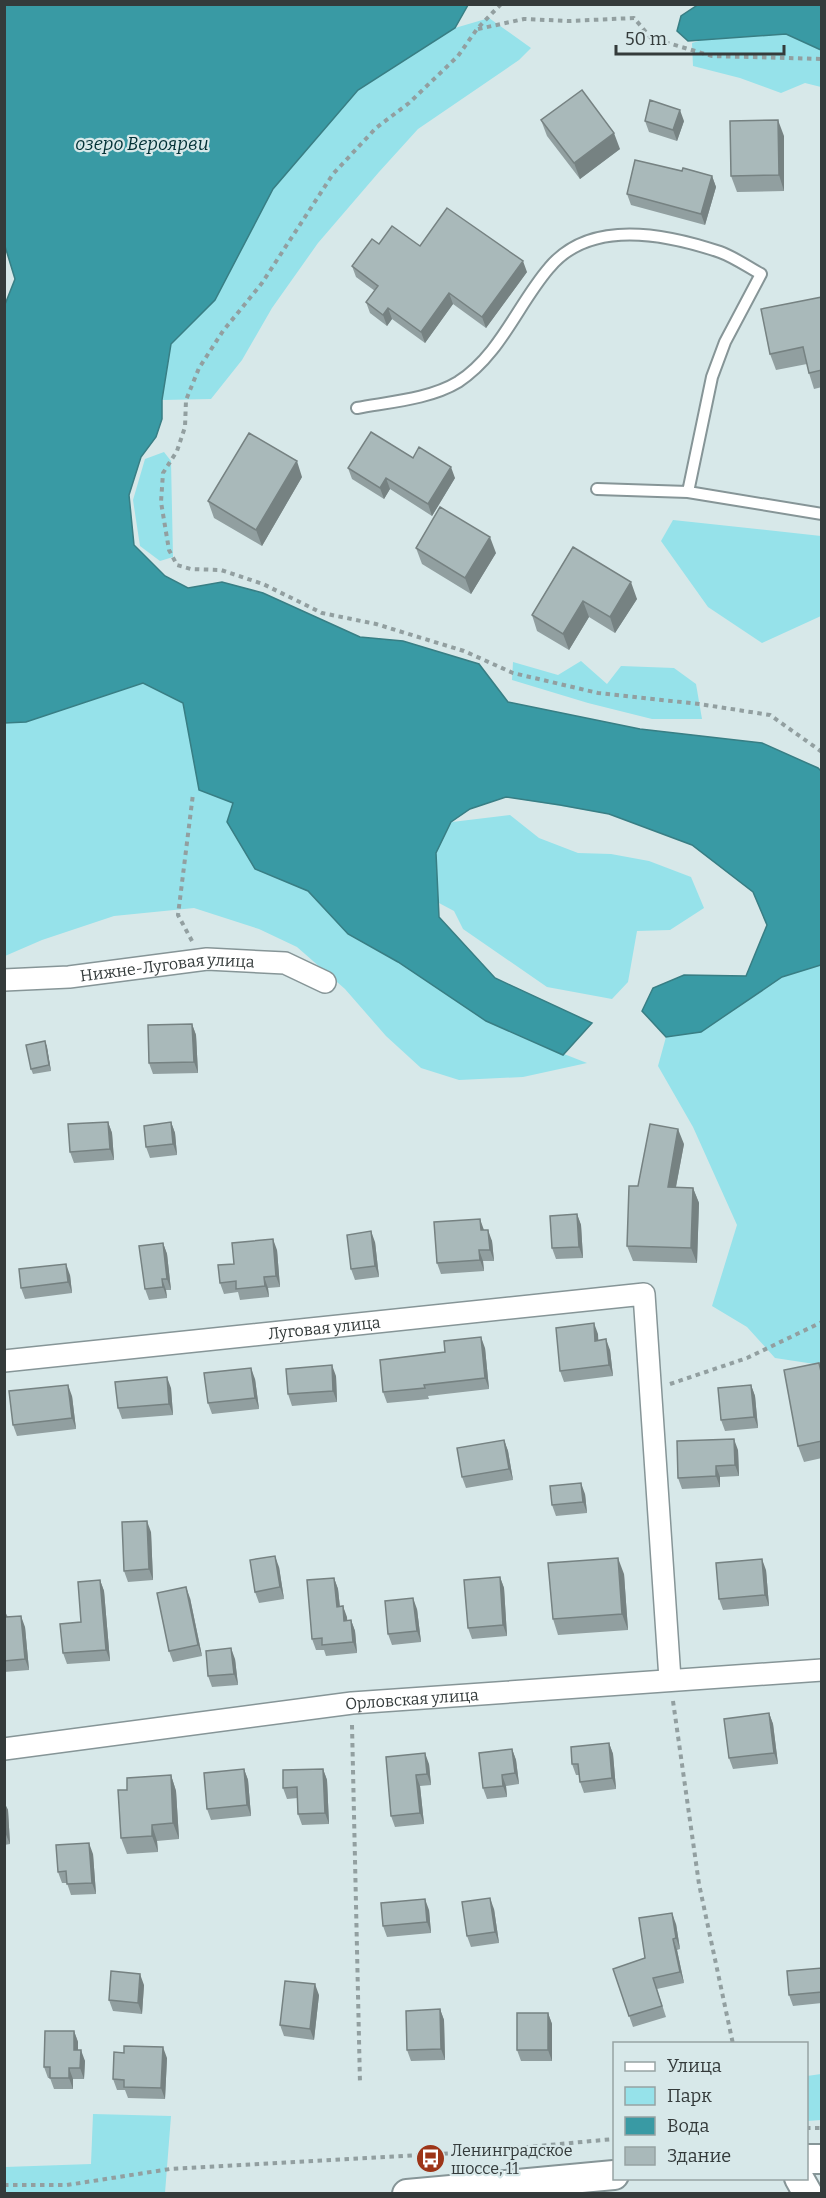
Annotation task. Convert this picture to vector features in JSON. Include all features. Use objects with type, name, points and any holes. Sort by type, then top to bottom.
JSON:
[{"type":"main road","points":[[407,2193],[613,2175]]},
{"type":"main road","points":[[800,2180],[808,2193]]},
{"type":"street","name":"Нижне-Луговая улица","points":[[4,980],[69,976],[207,959],[285,963],[325,982]]},
{"type":"street","name":"Луговая улица","points":[[4,1362],[644,1294],[651,1390]]},
{"type":"street","points":[[651,1390],[670,1679]]},
{"type":"street","name":"Орловская улица","points":[[4,1749],[352,1703],[822,1670]]},
{"type":"lane","points":[[357,408],[430,393],[457,382],[479,365],[500,339],[549,266],[574,247],[601,237],[625,235],[670,239],[722,253],[761,274],[725,342],[712,377],[688,492]]},
{"type":"lane","points":[[597,489],[688,492],[822,514]]},
{"type":"path","points":[[501,4],[477,29],[458,56],[409,103],[376,128],[333,174],[262,283],[223,332],[199,368],[186,400],[183,435],[177,451],[163,473],[161,502],[169,550],[177,565],[191,569],[221,570],[263,584],[322,613],[376,624],[464,651],[513,673],[598,693],[699,704],[770,715],[822,752]]},
{"type":"path","points":[[477,29],[524,19],[569,21],[634,18],[651,38],[712,56],[822,59]]},
{"type":"path","points":[[178,915],[193,794]]},
{"type":"path","points":[[651,1390],[747,1358],[822,1322]]},
{"type":"path","points":[[670,1679],[699,1884],[733,2042]]},
{"type":"path","points":[[352,1703],[360,2084]]},
{"type":"path","points":[[4,2185],[67,2185],[170,2169],[474,2152],[613,2139]]},
{"type":"green space","name":"озеро Вероярви","points":[[5,5],[468,5],[455,28],[489,18],[531,48],[519,60],[418,129],[318,243],[272,308],[242,360],[211,399],[162,400],[162,419],[156,437],[141,457],[129,495],[134,545],[165,576],[188,588],[222,582],[263,593],[360,637],[403,641],[479,664],[508,702],[640,729],[762,743],[821,770],[821,1365],[775,1358],[747,1327],[712,1306],[737,1225],[693,1127],[658,1066],[666,1037],[642,1011],[653,988],[684,975],[746,976],[767,925],[753,892],[692,845],[609,814],[506,797],[470,809],[452,822],[510,815],[539,838],[578,853],[611,854],[649,861],[691,877],[704,908],[670,930],[637,931],[628,982],[612,999],[547,987],[463,929],[454,911],[439,903],[439,917],[495,978],[592,1023],[564,1054],[587,1063],[523,1077],[459,1080],[421,1068],[386,1036],[345,989],[297,947],[259,929],[194,908],[114,916],[42,940],[5,956],[4,307],[15,279],[4,243]]},
{"type":"green space","points":[[699,5],[821,5],[821,87],[805,83],[781,93],[740,78],[693,66],[692,43],[702,40],[688,41],[677,31],[681,16]]},
{"type":"green space","points":[[164,452],[171,461],[173,557],[160,561],[140,546],[133,500],[145,459]]},
{"type":"green space","points":[[673,520],[821,536],[821,616],[762,643],[708,607],[661,541]]},
{"type":"green space","points":[[581,661],[607,684],[621,666],[674,668],[696,684],[702,719],[652,719],[512,680],[513,662],[558,675]]},
{"type":"green space","points":[[821,2074],[821,2120],[808,2121],[808,2076]]},
{"type":"green space","points":[[93,2114],[171,2116],[165,2193],[5,2193],[5,2167],[91,2164]]},
{"type":"water","name":"озеро Вероярви","points":[[5,4],[468,5],[455,28],[358,90],[273,189],[215,300],[171,344],[162,400],[162,419],[156,437],[141,457],[129,495],[134,545],[165,576],[188,588],[222,582],[263,593],[360,637],[403,641],[479,664],[508,702],[640,729],[762,743],[818,768],[822,772],[821,965],[782,977],[701,1032],[666,1037],[642,1011],[653,988],[684,975],[746,976],[767,925],[753,892],[692,845],[609,814],[506,797],[470,809],[451,822],[436,853],[439,917],[495,978],[592,1023],[563,1055],[486,1021],[398,962],[348,934],[308,891],[255,869],[227,822],[233,803],[199,790],[183,703],[143,683],[26,722],[5,723],[4,307],[15,279],[4,243]]},
{"type":"water","points":[[699,4],[821,5],[821,50],[786,34],[688,41],[677,31],[681,16]]},
{"type":"building","points":[[582,90],[614,133],[574,163],[541,120]]},
{"type":"building","points":[[650,100],[680,110],[673,130],[645,121]]},
{"type":"building","points":[[778,120],[779,175],[731,176],[730,121]]},
{"type":"building","points":[[635,160],[682,171],[683,168],[712,176],[701,214],[627,194]]},
{"type":"building","points":[[447,208],[523,261],[482,317],[449,293],[421,332],[388,308],[383,315],[366,302],[378,286],[352,266],[372,239],[379,244],[392,226],[420,246]]},
{"type":"building","points":[[822,297],[822,370],[809,373],[803,347],[770,354],[761,309]]},
{"type":"building","points":[[371,432],[413,458],[419,447],[451,467],[428,504],[386,478],[380,488],[348,468]]},
{"type":"building","points":[[249,433],[297,461],[256,530],[208,501]]},
{"type":"building","points":[[440,507],[490,537],[465,578],[416,548]]},
{"type":"building","points":[[573,547],[631,582],[610,617],[583,601],[563,634],[532,615]]},
{"type":"building","points":[[192,1024],[194,1062],[149,1063],[148,1025]]},
{"type":"building","points":[[45,1041],[49,1065],[31,1069],[26,1045]]},
{"type":"building","points":[[108,1122],[110,1149],[70,1152],[68,1124]]},
{"type":"building","points":[[171,1122],[173,1144],[146,1147],[144,1126]]},
{"type":"building","points":[[650,1124],[678,1129],[668,1187],[693,1188],[691,1248],[627,1246],[629,1186],[638,1186]]},
{"type":"building","points":[[577,1214],[579,1247],[552,1248],[550,1216]]},
{"type":"building","points":[[480,1219],[481,1230],[488,1230],[490,1250],[479,1250],[480,1260],[437,1263],[434,1222]]},
{"type":"building","points":[[371,1231],[375,1266],[351,1269],[347,1235]]},
{"type":"building","points":[[273,1239],[276,1276],[264,1277],[265,1286],[236,1289],[236,1281],[220,1283],[218,1265],[234,1264],[232,1243]]},
{"type":"building","points":[[163,1243],[167,1279],[162,1279],[163,1287],[145,1289],[139,1246]]},
{"type":"building","points":[[66,1264],[68,1282],[21,1288],[19,1269]]},
{"type":"building","points":[[594,1323],[595,1341],[606,1339],[609,1365],[560,1371],[556,1328]]},
{"type":"building","points":[[481,1337],[485,1378],[383,1392],[380,1360],[445,1352],[444,1341]]},
{"type":"building","points":[[819,1363],[822,1376],[822,1441],[798,1446],[784,1370]]},
{"type":"building","points":[[332,1365],[333,1391],[288,1394],[286,1369]]},
{"type":"building","points":[[251,1368],[255,1398],[208,1403],[204,1373]]},
{"type":"building","points":[[167,1377],[169,1404],[118,1408],[115,1382]]},
{"type":"building","points":[[68,1385],[72,1418],[13,1425],[9,1391]]},
{"type":"building","points":[[751,1385],[754,1417],[721,1420],[718,1388]]},
{"type":"building","points":[[734,1439],[735,1465],[716,1466],[716,1476],[678,1478],[677,1441]]},
{"type":"building","points":[[504,1440],[509,1469],[462,1477],[457,1448]]},
{"type":"building","points":[[581,1483],[583,1502],[552,1505],[550,1486]]},
{"type":"building","points":[[147,1521],[149,1569],[124,1571],[122,1522]]},
{"type":"building","points":[[275,1556],[280,1587],[255,1592],[250,1560]]},
{"type":"building","points":[[618,1558],[622,1614],[553,1619],[548,1563]]},
{"type":"building","points":[[762,1559],[765,1595],[719,1599],[716,1563]]},
{"type":"building","points":[[500,1577],[503,1625],[468,1628],[464,1580]]},
{"type":"building","points":[[334,1578],[337,1607],[343,1606],[344,1621],[351,1620],[353,1642],[322,1645],[322,1638],[312,1639],[307,1580]]},
{"type":"building","points":[[100,1580],[106,1650],[63,1653],[60,1624],[81,1622],[78,1582]]},
{"type":"building","points":[[186,1587],[198,1645],[169,1651],[157,1593]]},
{"type":"building","points":[[413,1598],[417,1631],[388,1634],[385,1601]]},
{"type":"building","points":[[4,1610],[6,1617],[21,1616],[25,1659],[4,1661]]},
{"type":"building","points":[[231,1648],[234,1674],[208,1676],[206,1651]]},
{"type":"building","points":[[769,1713],[774,1753],[729,1758],[724,1719]]},
{"type":"building","points":[[609,1743],[612,1778],[580,1782],[578,1764],[572,1764],[571,1747]]},
{"type":"building","points":[[512,1749],[515,1773],[502,1775],[503,1786],[483,1788],[479,1753]]},
{"type":"building","points":[[425,1753],[427,1774],[416,1775],[420,1813],[391,1816],[386,1757]]},
{"type":"building","points":[[244,1769],[247,1805],[207,1809],[204,1773]]},
{"type":"building","points":[[323,1769],[325,1813],[298,1814],[297,1787],[283,1788],[283,1770]]},
{"type":"building","points":[[171,1775],[173,1823],[152,1825],[152,1836],[121,1838],[118,1790],[127,1790],[127,1778]]},
{"type":"building","points":[[89,1843],[92,1883],[67,1884],[66,1871],[58,1872],[56,1845]]},
{"type":"building","points":[[490,1898],[495,1932],[467,1936],[462,1902]]},
{"type":"building","points":[[425,1899],[427,1922],[383,1926],[381,1903]]},
{"type":"building","points":[[672,1913],[676,1938],[673,1939],[680,1972],[653,1978],[662,2006],[629,2016],[613,1969],[645,1958],[639,1918]]},
{"type":"building","points":[[822,1968],[822,1992],[789,1995],[787,1971]]},
{"type":"building","points":[[111,1971],[140,1974],[138,2003],[109,2000]]},
{"type":"building","points":[[285,1981],[315,1984],[310,2029],[280,2025]]},
{"type":"building","points":[[440,2009],[441,2049],[407,2050],[406,2011]]},
{"type":"building","points":[[517,2013],[548,2013],[548,2050],[517,2050]]},
{"type":"building","points":[[45,2031],[74,2031],[74,2050],[81,2050],[80,2068],[69,2068],[69,2078],[50,2078],[50,2067],[44,2067]]},
{"type":"building","points":[[124,2046],[163,2047],[161,2088],[124,2087],[124,2080],[113,2079],[114,2052],[124,2053]]},
{"type":"place","name":"Ленинградское шоссе, 11","points":[[430,2159]]}]
